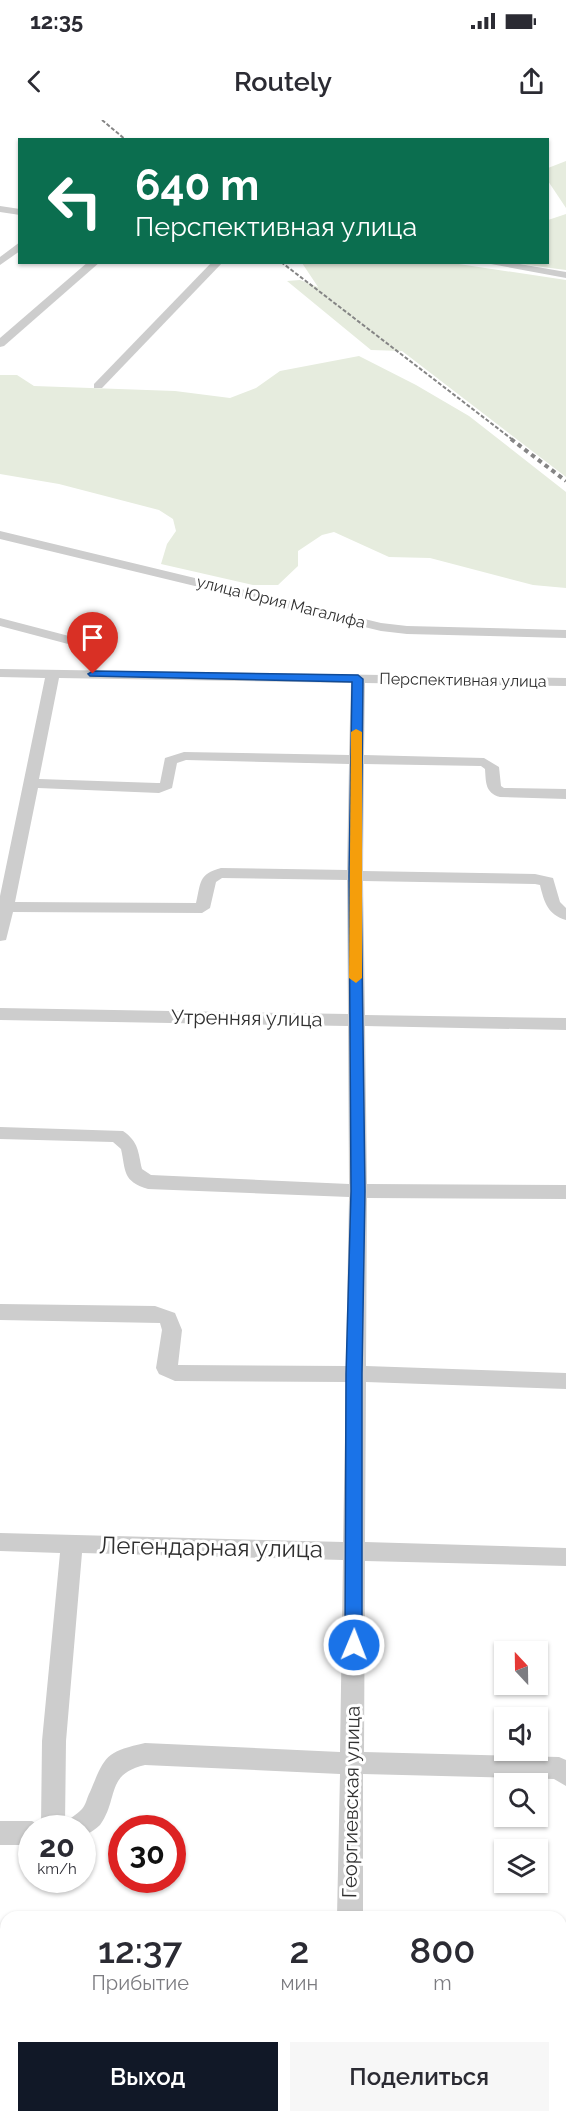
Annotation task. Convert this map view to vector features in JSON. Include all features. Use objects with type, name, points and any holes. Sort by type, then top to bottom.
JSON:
[{"type":"street","points":[[0,209],[18,212]]},
{"type":"street","points":[[0,261],[18,246]]},
{"type":"street","points":[[0,344],[93,264]]},
{"type":"street","points":[[98,386],[216,264]]},
{"type":"street","points":[[497,264],[566,275]]},
{"type":"street","name":"улица Юрия Магалифа","points":[[0,535],[381,627],[407,630],[566,634]]},
{"type":"street","points":[[0,622],[87,645]]},
{"type":"street","name":"Перспективная улица","points":[[0,673],[566,682]]},
{"type":"street","points":[[0,936],[53,674]]},
{"type":"street","name":"Георгиевская улица","points":[[350,1911],[356,1550],[354,1374],[358,1191],[355,876],[358,679]]},
{"type":"street","points":[[30,783],[159,788],[167,785],[170,760],[184,756],[356,759],[484,762],[492,767],[494,787],[500,792],[566,794]]},
{"type":"street","points":[[6,907],[195,909],[202,908],[205,903],[208,879],[212,874],[355,876],[535,879],[547,882],[552,906],[556,911],[566,915]]},
{"type":"street","name":"Утренняя улица","points":[[0,1014],[566,1024]]},
{"type":"street","points":[[0,1133],[117,1136],[126,1141],[132,1150],[132,1171],[136,1178],[148,1182],[358,1191],[566,1192]]},
{"type":"street","points":[[0,1312],[154,1314],[168,1317],[172,1330],[166,1368],[175,1373],[354,1374],[566,1381]]},
{"type":"street","name":"Легендарная улица","points":[[0,1542],[566,1557]]},
{"type":"street","points":[[53,1815],[54,1741],[72,1543]]},
{"type":"street","points":[[92,1815],[111,1770],[122,1759],[145,1754],[351,1763],[559,1768],[566,1775]]},
{"type":"street","points":[[0,1833],[18,1833]]},
{"type":"shaded area","points":[[566,161],[566,208],[549,182],[549,168]]},
{"type":"shaded area","points":[[566,214],[566,270],[520,264],[549,264],[549,220]]},
{"type":"shaded area","points":[[303,264],[459,264],[566,280],[566,477],[402,351],[371,350],[287,281],[300,280],[318,287]]},
{"type":"shaded area","points":[[359,356],[416,385],[469,416],[566,492],[566,588],[533,585],[430,558],[389,557],[334,532],[322,535],[298,551],[298,566],[278,585],[253,585],[161,564],[167,544],[176,531],[173,519],[159,510],[59,484],[0,474],[0,375],[17,375],[34,386],[175,391],[230,398],[256,388],[280,371]]},
{"type":"railway","points":[[102,120],[124,138]]},
{"type":"railway","points":[[284,264],[513,440]]},
{"type":"railway","points":[[511,439],[566,481]]},
{"type":"slow traffic","points":[[356,732],[356,978]]},
{"type":"route","points":[[93,674],[358,679],[355,876],[358,1191],[354,1374],[356,1550],[354,1645]]}]
